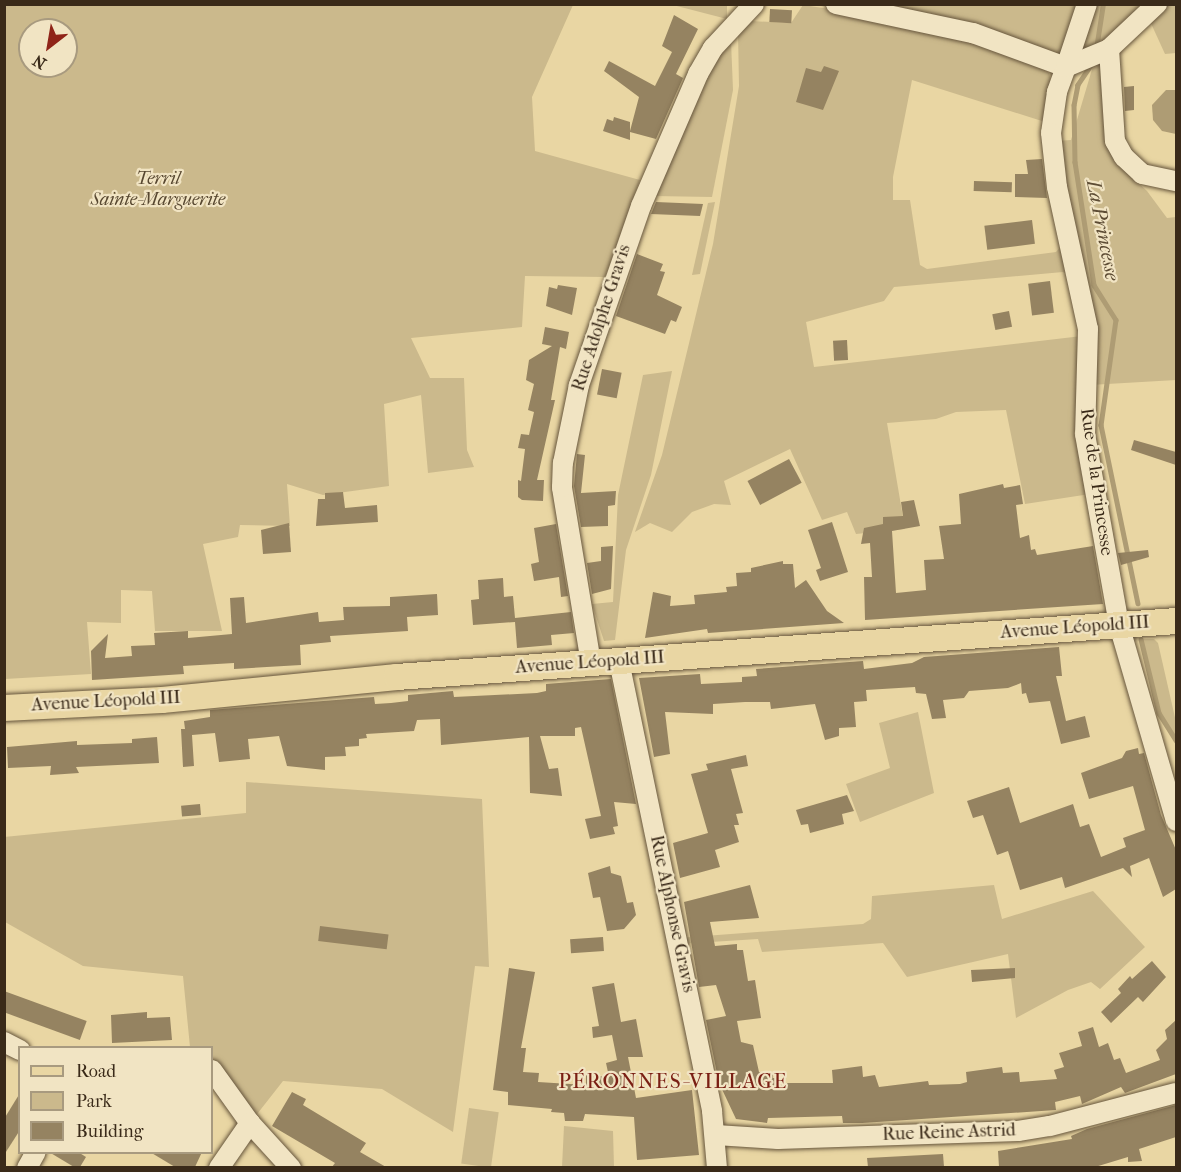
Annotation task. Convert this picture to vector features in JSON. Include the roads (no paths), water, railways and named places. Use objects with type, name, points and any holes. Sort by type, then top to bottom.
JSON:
[{"type":"main road","name":"Avenue Léopold III","points":[[4,708],[162,700],[591,663],[1176,621]]},
{"type":"street","name":"Rue Adolphe Gravis","points":[[591,663],[562,487],[563,463],[579,385],[641,206],[699,74],[713,48],[754,4]]},
{"type":"street","points":[[836,4],[974,33],[1073,64],[1105,51],[1157,4]]},
{"type":"street","name":"Rue de la Princesse","points":[[1087,4],[1073,64],[1051,120],[1053,151],[1088,329],[1083,422],[1119,625],[1176,821]]},
{"type":"street","points":[[1105,51],[1115,141],[1124,157],[1142,174],[1176,181]]},
{"type":"street","name":"Rue Alphonse Gravis","points":[[619,662],[716,1135],[717,1167]]},
{"type":"street","points":[[4,1042],[18,1049]]},
{"type":"street","points":[[213,1071],[250,1124],[291,1167]]},
{"type":"street","name":"Rue Reine Astrid","points":[[716,1135],[778,1139],[1018,1131],[1044,1128],[1176,1093]]},
{"type":"street","points":[[219,1167],[250,1124]]},
{"type":"street","points":[[27,1167],[35,1154]]},
{"type":"waterway","name":"La Princesse","points":[[1096,49],[1103,4]]},
{"type":"waterway","name":"La Princesse","points":[[1094,61],[1078,85],[1074,105],[1075,162],[1094,285],[1116,320],[1101,425],[1138,603]]},
{"type":"waterway","name":"La Princesse","points":[[1141,639],[1159,713],[1176,740]]},
{"type":"district","name":"PÉRONNES-VILLAGE","points":[[673,1081]]},
{"type":"park label","name":"Terril Sainte-Marguerite","points":[[158,190]]}]
